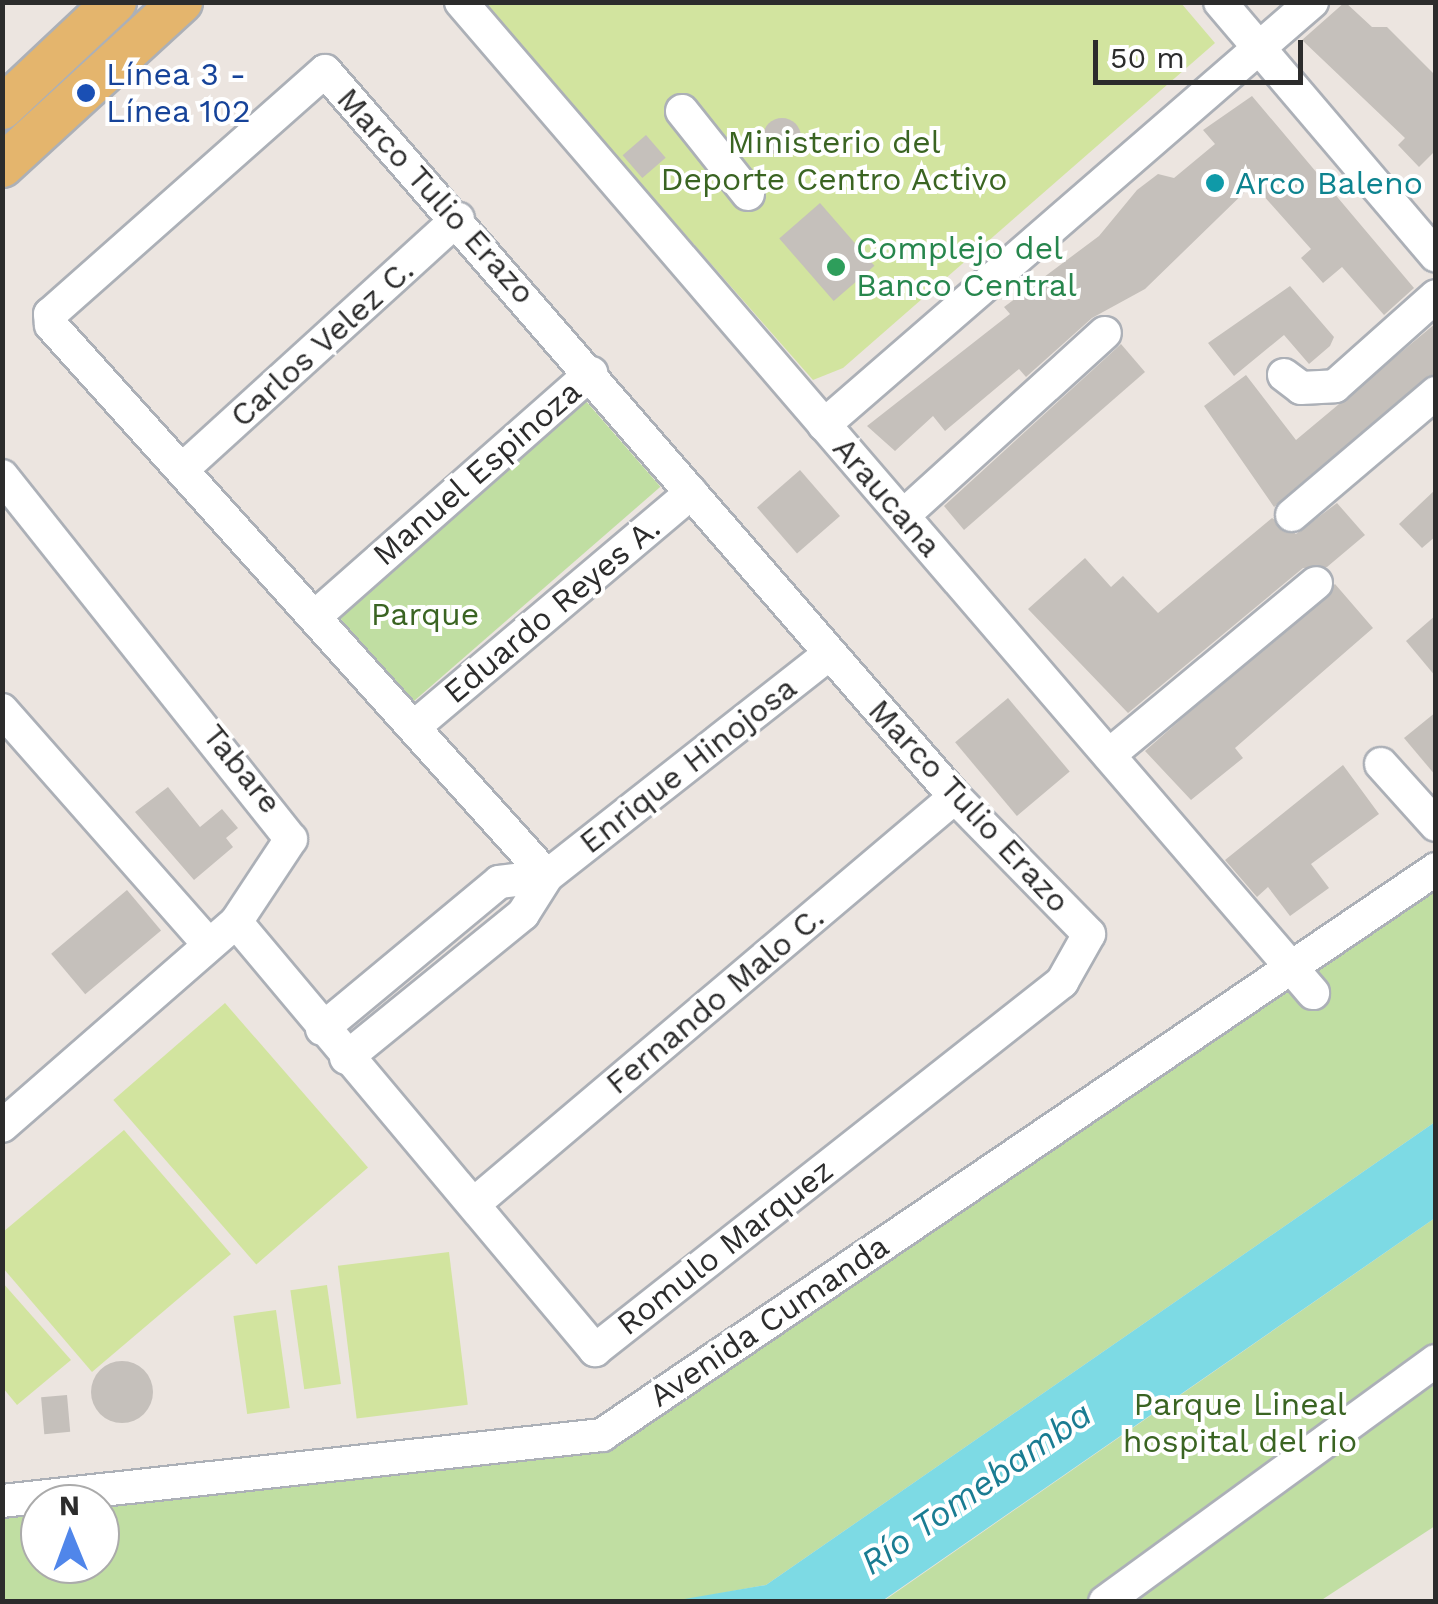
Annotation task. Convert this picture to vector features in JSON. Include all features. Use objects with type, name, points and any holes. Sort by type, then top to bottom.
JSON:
[{"type":"main road","points":[[2,108],[115,2]]},
{"type":"main road","points":[[2,166],[181,2]]},
{"type":"street","name":"Araucana","points":[[461,2],[1302,981]]},
{"type":"street","points":[[1220,2],[1430,238]]},
{"type":"street","points":[[824,425],[1312,2]]},
{"type":"street","name":"Marco Tulio Erazo","points":[[547,876],[318,612],[50,314],[325,72],[458,218],[829,654],[956,797],[1089,934]]},
{"type":"street","points":[[682,111],[748,194]]},
{"type":"street","name":"Carlos Velez C.","points":[[185,467],[458,218]]},
{"type":"street","points":[[1284,375],[1301,388],[1335,386],[1436,296]]},
{"type":"street","points":[[904,515],[1105,333]]},
{"type":"street","name":"Manuel Espinoza","points":[[318,612],[591,373]]},
{"type":"street","points":[[1292,515],[1436,393]]},
{"type":"street","name":"Tabare","points":[[2,476],[288,826],[290,852],[236,922],[206,942],[6,1116]]},
{"type":"street","name":"Eduardo Reyes A.","points":[[414,727],[691,494]]},
{"type":"street","points":[[1109,755],[1316,584]]},
{"type":"street","name":"Enrique Hinojosa","points":[[346,1058],[522,914],[547,876],[829,654]]},
{"type":"street","points":[[2,710],[206,942]]},
{"type":"street","points":[[1381,764],[1436,825]]},
{"type":"street","name":"Fernando Malo C.","points":[[474,1203],[956,797]]},
{"type":"street","name":"Avenida Cumanda","points":[[2,1500],[602,1435],[1302,981],[1436,870]]},
{"type":"street","name":"Enrique Hinojosa","points":[[322,1029],[499,882],[547,876]]},
{"type":"street","name":"Romulo Marquez","points":[[236,922],[346,1058],[474,1203],[595,1350],[1062,982],[1089,934]]},
{"type":"street","points":[[1105,1602],[1436,1362]]},
{"type":"green space","name":"Complejo del Banco Central","points":[[482,3],[1181,3],[1215,43],[843,368],[813,380]]},
{"type":"green space","name":"Parque","points":[[585,400],[660,487],[413,702],[337,615]]},
{"type":"green space","points":[[1435,869],[1435,1122],[766,1585],[673,1602],[3,1601],[2,1512],[20,1510],[20,1584],[120,1584],[120,1501],[602,1435]]},
{"type":"green space","points":[[225,1003],[368,1168],[256,1265],[113,1100]]},
{"type":"green space","points":[[124,1130],[231,1254],[92,1372],[3,1268],[3,1232]]},
{"type":"green space","name":"Parque Lineal hospital del rio","points":[[1435,1218],[1435,1526],[1320,1601],[882,1602]]},
{"type":"green space","points":[[449,1252],[468,1405],[357,1419],[338,1266]]},
{"type":"green space","points":[[2,1282],[71,1360],[17,1405],[3,1388]]},
{"type":"green space","points":[[327,1285],[341,1384],[304,1389],[290,1290]]},
{"type":"green space","points":[[276,1310],[290,1408],[247,1414],[233,1316]]},
{"type":"water","name":"Río Tomebamba","points":[[1435,1122],[1435,1218],[882,1601],[673,1601],[766,1585]]},
{"type":"building","points":[[1345,2],[1372,27],[1387,27],[1436,76],[1436,150],[1419,167],[1398,145],[1405,138],[1302,40]]},
{"type":"building","points":[[1252,96],[1414,288],[1384,315],[1342,267],[1323,283],[1301,258],[1311,249],[1253,184],[1145,289],[1092,318],[1026,377],[1019,369],[945,431],[933,416],[895,451],[867,426],[1010,314],[1004,307],[1099,236],[1137,190],[1158,174],[1174,178],[1215,144],[1203,130]]},
{"type":"building","points":[[782,118],[796,123],[801,137],[796,151],[782,156],[768,151],[763,137],[768,123]]},
{"type":"building","points":[[646,135],[666,158],[642,178],[623,155]]},
{"type":"building","points":[[820,203],[874,266],[834,301],[779,238]]},
{"type":"building","points":[[1290,286],[1334,337],[1330,346],[1309,364],[1284,335],[1234,376],[1208,343]]},
{"type":"building","points":[[1436,323],[1436,373],[1274,507],[1204,406],[1246,375],[1296,440]]},
{"type":"building","points":[[1121,344],[1145,372],[964,530],[944,506]]},
{"type":"building","points":[[800,470],[840,516],[797,553],[757,507]]},
{"type":"building","points":[[1436,489],[1436,536],[1422,548],[1399,524]]},
{"type":"building","points":[[1337,503],[1365,535],[1327,567],[1303,568],[1128,713],[1028,609],[1085,558],[1111,587],[1123,576],[1158,613],[1272,518],[1296,534]]},
{"type":"building","points":[[1335,584],[1373,628],[1235,748],[1243,758],[1191,800],[1145,751]]},
{"type":"building","points":[[1436,615],[1436,677],[1406,641]]},
{"type":"building","points":[[1008,698],[1070,772],[1017,816],[955,742]]},
{"type":"building","points":[[1436,712],[1436,776],[1404,738]]},
{"type":"building","points":[[1343,765],[1379,814],[1311,864],[1329,888],[1290,916],[1268,887],[1257,897],[1225,860]]},
{"type":"building","points":[[168,787],[200,827],[222,809],[238,828],[226,838],[233,847],[194,880],[135,812]]},
{"type":"building","points":[[127,890],[161,931],[85,994],[51,954]]},
{"type":"building","points":[[122,1361],[144,1370],[153,1392],[144,1414],[122,1423],[100,1414],[91,1392],[100,1370]]},
{"type":"building","points":[[67,1395],[70,1432],[44,1434],[41,1397]]},
{"type":"place","name":"Línea 3 - Línea 102","points":[[86,93]]},
{"type":"place","name":"Arco Baleno","points":[[1215,183]]},
{"type":"place","name":"Complejo del Banco Central","points":[[836,267]]},
{"type":"park label","name":"Ministerio del Deporte Centro Activo","points":[[834,162]]}]
